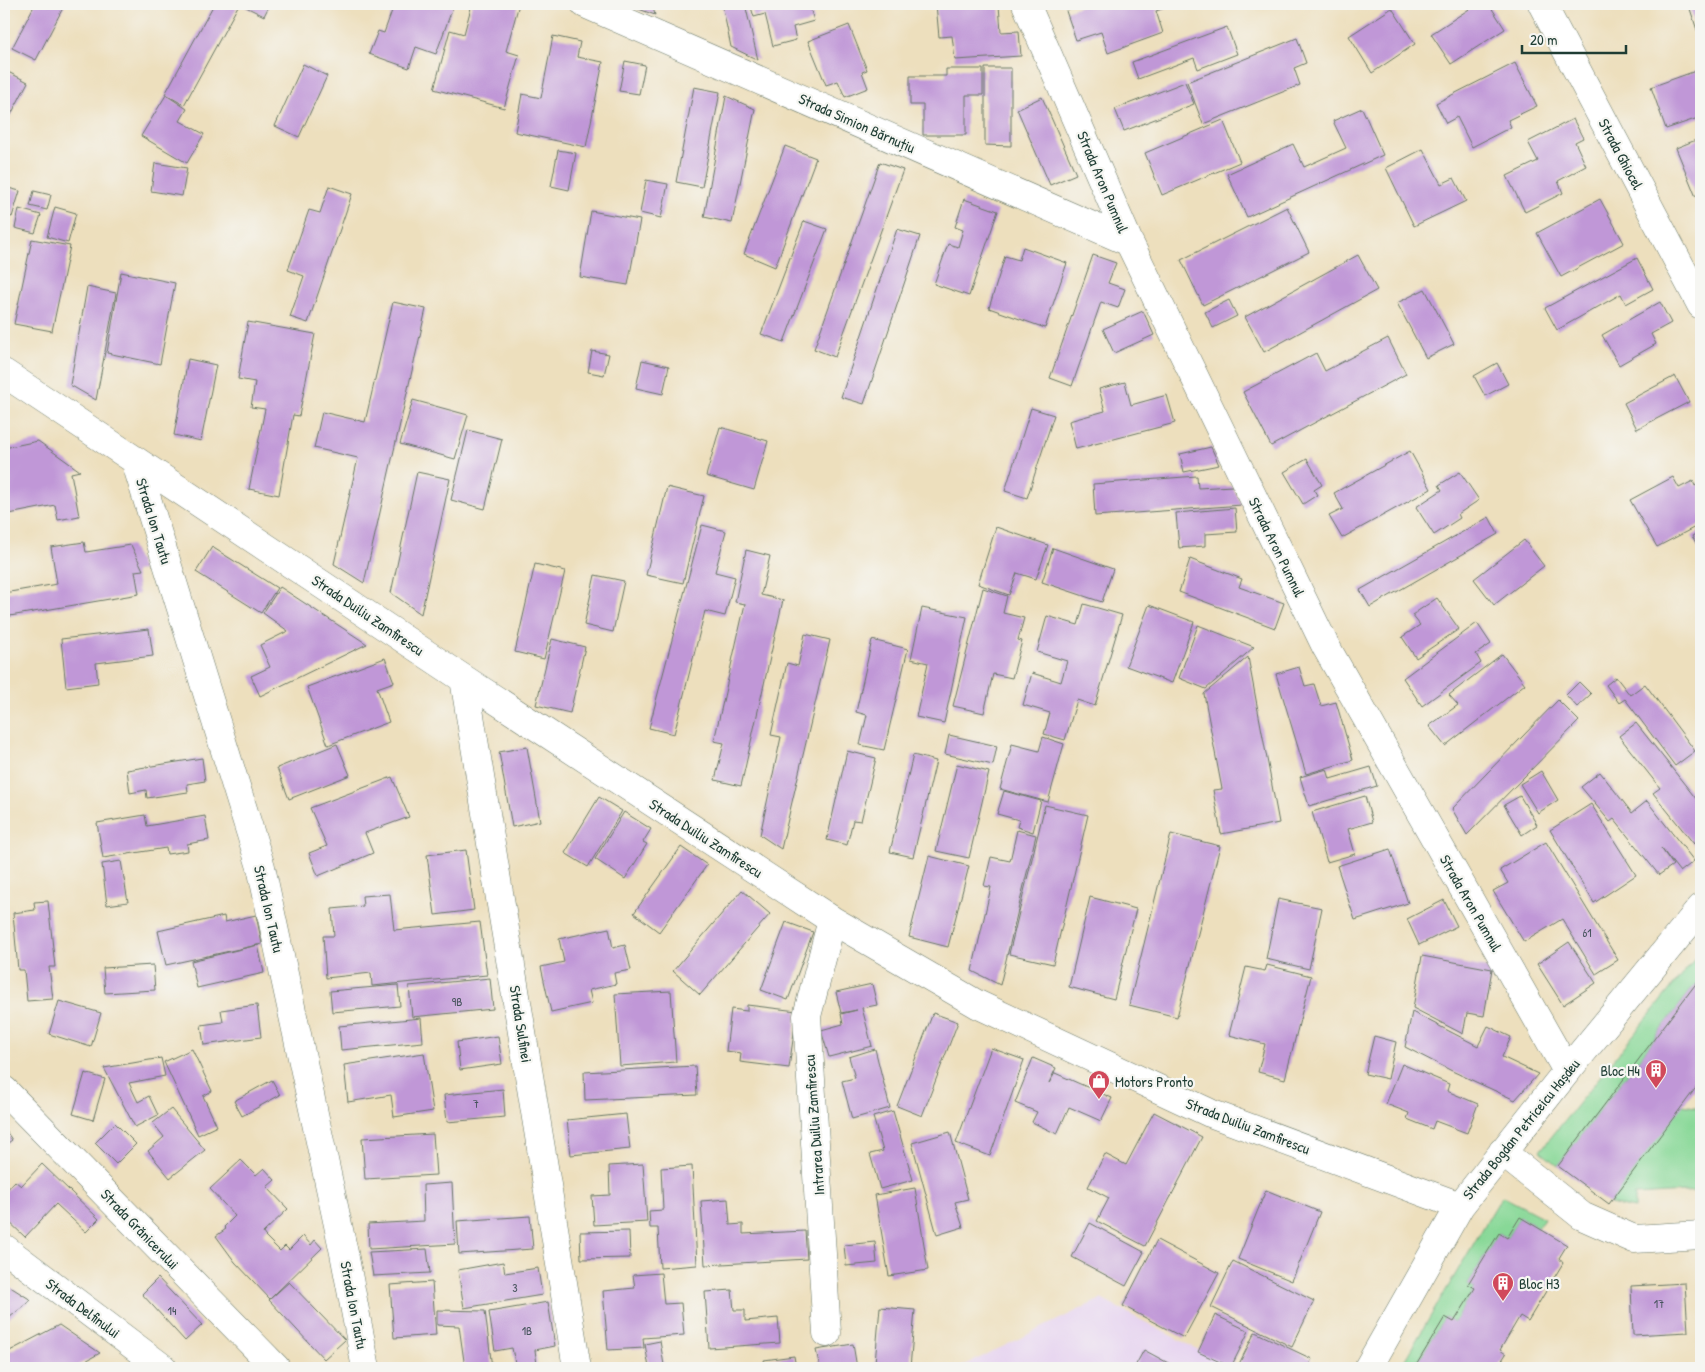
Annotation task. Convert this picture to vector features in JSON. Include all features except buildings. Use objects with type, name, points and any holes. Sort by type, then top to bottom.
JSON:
[{"type":"street","name":"Strada Simion Bărnuțiu","points":[[585,4],[1129,242]]},
{"type":"street","name":"Strada Aron Pumnul","points":[[1026,4],[1129,242],[1325,645],[1567,1071]]},
{"type":"street","name":"Strada Ghiocel","points":[[1542,4],[1701,305]]},
{"type":"street","name":"Strada Duiliu Zamfirescu","points":[[4,373],[464,679],[832,920],[977,1004],[1210,1113],[1460,1206]]},
{"type":"street","name":"Strada Ion Tautu","points":[[135,460],[261,867],[344,1253],[366,1368]]},
{"type":"street","name":"Strada Sulfinei","points":[[464,679],[577,1368]]},
{"type":"street","name":"Strada Bogdan Petriceicu Hașdeu","points":[[1368,1368],[1460,1206],[1567,1071],[1701,908]]},
{"type":"street","name":"Intrarea Duiliu Zamfirescu","points":[[827,1333],[807,1016],[832,920]]},
{"type":"street","name":"Strada Grănicerului","points":[[4,1090],[276,1368]]},
{"type":"street","points":[[1502,1152],[1582,1216],[1634,1239],[1701,1234]]},
{"type":"street","name":"Strada Delfinului","points":[[4,1248],[163,1368]]},
{"type":"shaded area","points":[[1101,1299],[1233,1368],[959,1368]]},
{"type":"green space","points":[[1701,951],[1701,977],[1558,1166],[1540,1151]]},
{"type":"green space","points":[[1682,1105],[1701,1108],[1701,1191],[1635,1195],[1635,1209],[1609,1204]]},
{"type":"green space","points":[[1502,1196],[1544,1218],[1538,1228],[1520,1217],[1507,1238],[1499,1233],[1468,1284],[1475,1288],[1454,1322],[1445,1317],[1415,1367],[1404,1361]]},
{"type":"place","name":"Bloc H4","points":[[1656,1089]]},
{"type":"place","name":"Motors Pronto","points":[[1099,1100]]},
{"type":"place","name":"Bloc H3","points":[[1503,1302]]}]
